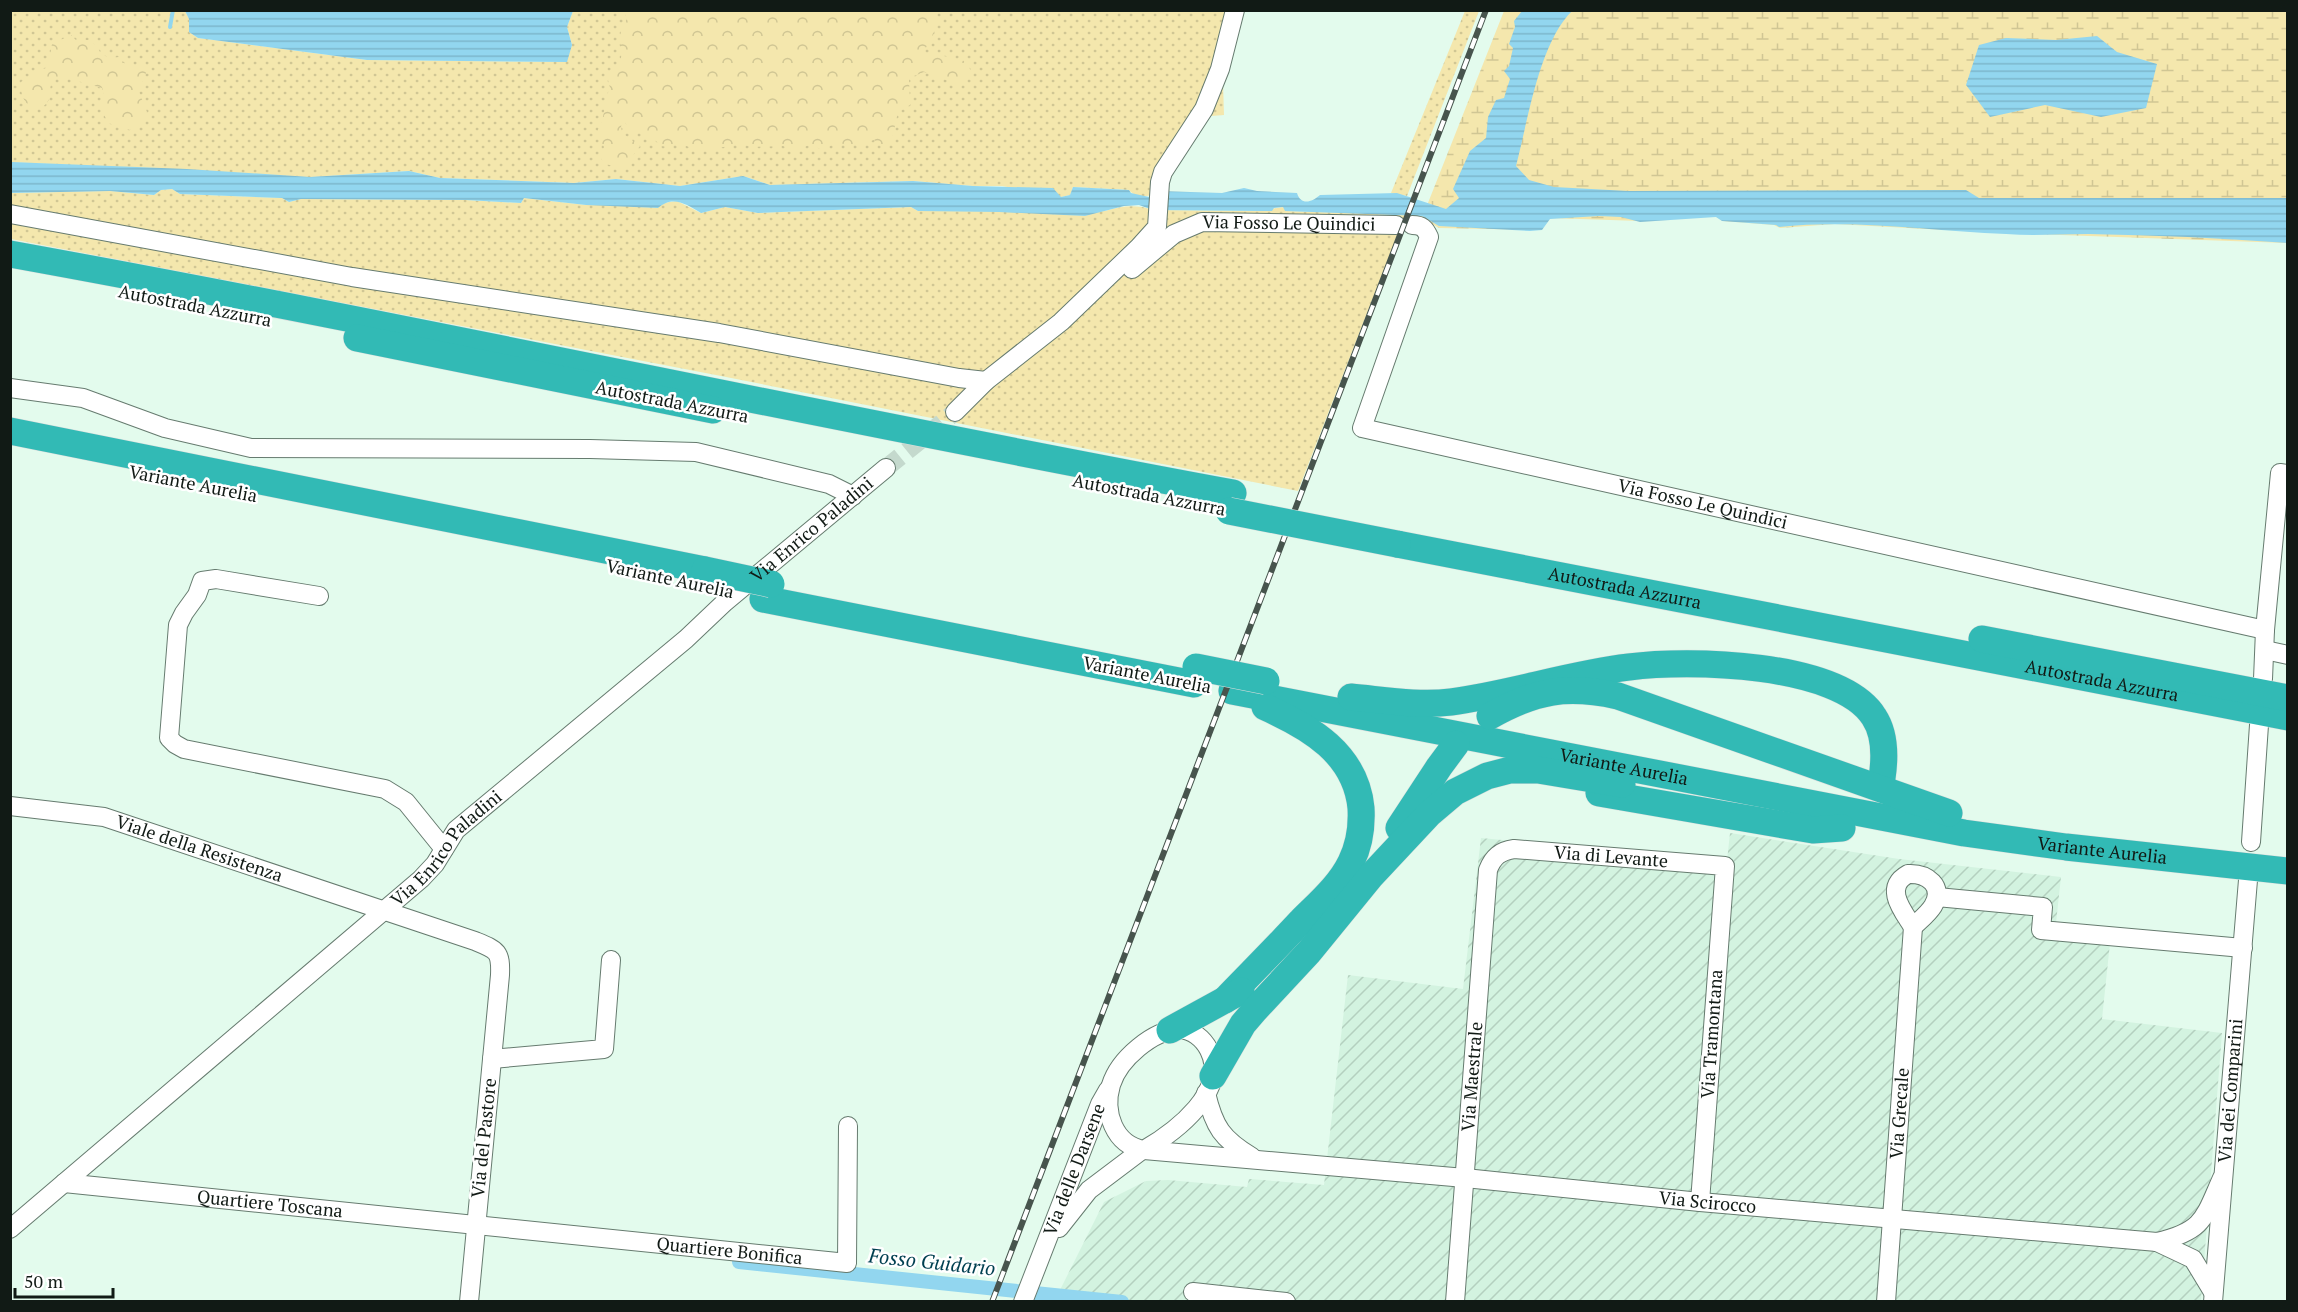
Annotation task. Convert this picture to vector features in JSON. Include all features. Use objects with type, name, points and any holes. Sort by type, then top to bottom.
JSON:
[{"type":"highway","name":"Autostrada Azzurra","points":[[10,254],[429,333],[747,398],[1231,502]]},
{"type":"highway","name":"Autostrada Azzurra","points":[[10,273],[244,315],[654,399],[1231,502],[2288,717]]},
{"type":"highway","name":"Variante Aurelia","points":[[10,430],[767,592],[1195,676],[1263,694],[1956,823],[2076,831],[2288,854]]},
{"type":"highway","name":"Variante Aurelia","points":[[10,448],[494,543],[702,578]]},
{"type":"highway","name":"Autostrada Azzurra","points":[[1399,535],[2288,698]]},
{"type":"highway","points":[[1351,697],[1418,703],[1448,702],[1578,675],[1653,664],[1705,664],[1760,669],[1826,683],[1841,688],[1858,698],[1874,716],[1881,734],[1884,756],[1882,778]]},
{"type":"highway","name":"Variante Aurelia","points":[[1195,676],[1232,691],[1351,697],[2066,847],[2288,871]]},
{"type":"highway","points":[[1490,716],[1514,703],[1544,692],[1571,689],[1611,694],[1634,700],[1956,823]]},
{"type":"highway","points":[[1225,1000],[1337,884],[1354,857],[1360,828],[1358,794],[1352,776],[1341,758],[1320,737],[1263,694]]},
{"type":"highway","points":[[1371,876],[1413,806],[1456,744]]},
{"type":"highway","points":[[1210,1085],[1249,1016],[1309,952],[1371,876],[1442,802],[1475,781],[1510,770],[1546,771],[1818,817],[1956,823]]},
{"type":"highway","points":[[1371,876],[1456,809],[1481,796],[1520,786],[1542,785],[1577,789],[1813,830],[1842,828]]},
{"type":"highway","points":[[1170,1030],[1246,988],[1280,963],[1346,905]]},
{"type":"street","points":[[955,412],[986,381],[1043,336],[1139,247],[1157,227],[1160,182],[1163,172],[1204,109],[1220,69],[1235,10]]},
{"type":"street","points":[[10,214],[352,277],[718,333],[986,381]]},
{"type":"street","name":"Via Fosso Le Quindici","points":[[1043,336],[1054,335],[1174,234],[1202,222],[1420,225],[1430,237],[1362,428],[2265,630]]},
{"type":"street","points":[[10,388],[83,398],[165,428],[251,448],[590,449],[696,452],[829,484],[853,496]]},
{"type":"street","name":"Via Enrico Paladini","points":[[10,1229],[432,868],[456,830],[686,639],[725,602],[886,468]]},
{"type":"street","points":[[2263,679],[2265,630],[2280,473],[2288,474]]},
{"type":"street","points":[[320,596],[216,579],[202,581],[197,596],[184,613],[178,626],[170,738],[184,749],[385,789],[406,802],[444,849]]},
{"type":"street","points":[[2265,650],[2288,655]]},
{"type":"street","points":[[2251,842],[2259,725]]},
{"type":"street","name":"Viale della Resistenza","points":[[10,806],[104,817],[384,910]]},
{"type":"street","name":"Via di Levante","points":[[1498,854],[1514,849],[1725,866]]},
{"type":"street","name":"Via Maestrale","points":[[1455,1302],[1488,870],[1491,861],[1498,854]]},
{"type":"street","name":"Via Tramontana","points":[[1700,1202],[1725,866]]},
{"type":"street","points":[[1908,874],[1924,876],[1935,884],[1937,897],[1933,906],[1913,927],[1898,904],[1896,896],[1899,882],[1908,874]]},
{"type":"street","name":"Via dei Comparini","points":[[2213,1297],[2248,880]]},
{"type":"street","points":[[1937,897],[2043,907],[2041,930],[2242,948]]},
{"type":"street","name":"Via del Pastore","points":[[384,910],[493,949],[501,958],[469,1302]]},
{"type":"street","name":"Via Grecale","points":[[1886,1302],[1913,927]]},
{"type":"street","points":[[492,1059],[604,1049],[611,960]]},
{"type":"street","points":[[1170,1030],[1185,1030],[1202,1040],[1211,1054],[1210,1085],[1200,1103],[1181,1125],[1143,1150],[1126,1143],[1114,1129],[1110,1113],[1110,1086],[1132,1054],[1151,1038],[1170,1030]]},
{"type":"street","name":"Via Scirocco","points":[[1210,1085],[1211,1114],[1221,1134],[1230,1143],[1257,1159]]},
{"type":"street","name":"Via delle Darsene","points":[[1023,1302],[1100,1104],[1110,1086]]},
{"type":"street","name":"Quartiere Bonifica","points":[[476,1225],[847,1263],[848,1126]]},
{"type":"street","name":"Via Scirocco","points":[[1143,1150],[2157,1242],[2180,1237],[2197,1226],[2222,1178]]},
{"type":"street","name":"Via delle Darsene","points":[[1041,1254],[1080,1199],[1100,1180],[1143,1150]]},
{"type":"street","name":"Quartiere Toscana","points":[[63,1183],[476,1225]]},
{"type":"street","name":"Via Scirocco","points":[[2180,1237],[2217,1248]]},
{"type":"street","name":"Via Scirocco","points":[[2157,1242],[2190,1257],[2202,1271],[2213,1297]]},
{"type":"street","name":"Via Scirocco","points":[[2190,1257],[2217,1248]]},
{"type":"street","points":[[1193,1292],[1286,1302]]},
{"type":"shaded area","points":[[1730,833],[1899,859],[2061,877],[2055,932],[2110,943],[2102,1019],[2222,1033],[2201,1301],[1054,1302],[1104,1202],[1146,1181],[1168,1180],[1247,1187],[1249,1179],[1324,1185],[1348,975],[1463,989],[1481,838],[1727,861]]},
{"type":"green space","points":[[11,11],[185,11],[189,19],[189,32],[198,38],[367,60],[566,62],[572,45],[567,27],[573,11],[1242,11],[1223,82],[1224,115],[1199,117],[1159,191],[1144,196],[1136,195],[1129,190],[1073,187],[1070,195],[1061,197],[1002,186],[913,181],[770,185],[743,176],[680,186],[616,179],[574,183],[440,178],[409,171],[310,177],[11,162]]},
{"type":"green space","points":[[624,11],[935,11],[935,31],[922,55],[940,55],[968,62],[972,77],[958,84],[924,72],[909,78],[910,105],[898,112],[891,144],[884,146],[874,140],[855,145],[835,143],[823,150],[810,145],[793,150],[783,146],[752,147],[742,144],[699,151],[679,143],[669,147],[661,146],[640,132],[631,131],[624,121],[621,126],[622,133],[640,146],[622,170],[604,164],[600,156],[604,147],[596,133],[602,121],[610,88],[608,80],[611,71],[620,60],[620,35],[627,19]]},
{"type":"green space","points":[[1465,11],[1479,11],[1407,196],[1391,193]]},
{"type":"green space","points":[[1504,11],[2287,11],[2287,243],[2001,233],[1835,224],[1780,228],[1774,225],[1723,221],[1715,216],[1640,221],[1550,218],[1541,230],[1439,228],[1422,218]]},
{"type":"green space","points":[[71,35],[76,40],[89,40],[97,46],[101,54],[110,58],[119,57],[125,64],[148,67],[139,92],[147,112],[138,126],[130,130],[108,123],[99,104],[104,96],[102,88],[67,78],[54,79],[49,101],[40,109],[27,104],[21,92],[21,82],[48,67],[52,44]]},
{"type":"green space","points":[[172,189],[180,194],[282,198],[289,202],[301,199],[466,200],[521,203],[524,198],[586,205],[677,201],[701,213],[725,207],[758,213],[911,207],[918,211],[1105,211],[1135,206],[1153,210],[1261,211],[1283,207],[1286,211],[1405,215],[1298,491],[721,376],[11,239],[11,193],[110,191],[154,195],[161,190]]},
{"type":"water","points":[[1573,10],[1561,24],[1551,42],[1530,105],[1516,166],[1529,180],[1554,187],[1628,191],[1966,190],[1979,198],[2287,198],[2288,243],[2138,235],[2016,235],[1836,224],[1779,227],[1722,221],[1716,217],[1640,222],[1621,217],[1599,216],[1550,219],[1542,230],[1530,231],[1439,226],[1422,216],[1285,211],[1283,207],[1274,208],[1272,211],[1153,210],[1139,205],[1124,206],[1085,216],[918,211],[911,207],[758,213],[725,207],[701,213],[674,201],[658,208],[586,205],[524,198],[521,203],[466,200],[301,199],[289,202],[282,198],[180,194],[172,189],[161,190],[154,195],[110,191],[11,193],[11,162],[187,169],[310,177],[409,171],[440,178],[574,183],[616,179],[680,186],[743,176],[770,185],[913,181],[973,186],[1053,188],[1061,197],[1070,195],[1073,187],[1129,190],[1131,193],[1149,197],[1159,191],[1222,193],[1244,188],[1297,193],[1304,201],[1320,195],[1397,193],[1446,209],[1459,198],[1453,189],[1470,151],[1486,138],[1488,117],[1496,100],[1504,98],[1510,79],[1504,71],[1509,66],[1513,48],[1509,44],[1515,27],[1514,21],[1522,11]]},
{"type":"water","points":[[185,11],[573,11],[567,27],[572,45],[567,62],[367,60],[198,38],[189,32],[189,19]]},
{"type":"water","points":[[2097,36],[2117,52],[2157,64],[2146,108],[2101,117],[2045,105],[1990,117],[1966,85],[1979,45],[2006,38],[2056,40]]},
{"type":"waterway","points":[[170,27],[173,10]]},
{"type":"waterway","name":"Fosso Guidario","points":[[739,1262],[1122,1302]]},
{"type":"tunnel","points":[[886,468],[955,412]]},
{"type":"railway","points":[[992,1302],[1486,10]]}]
